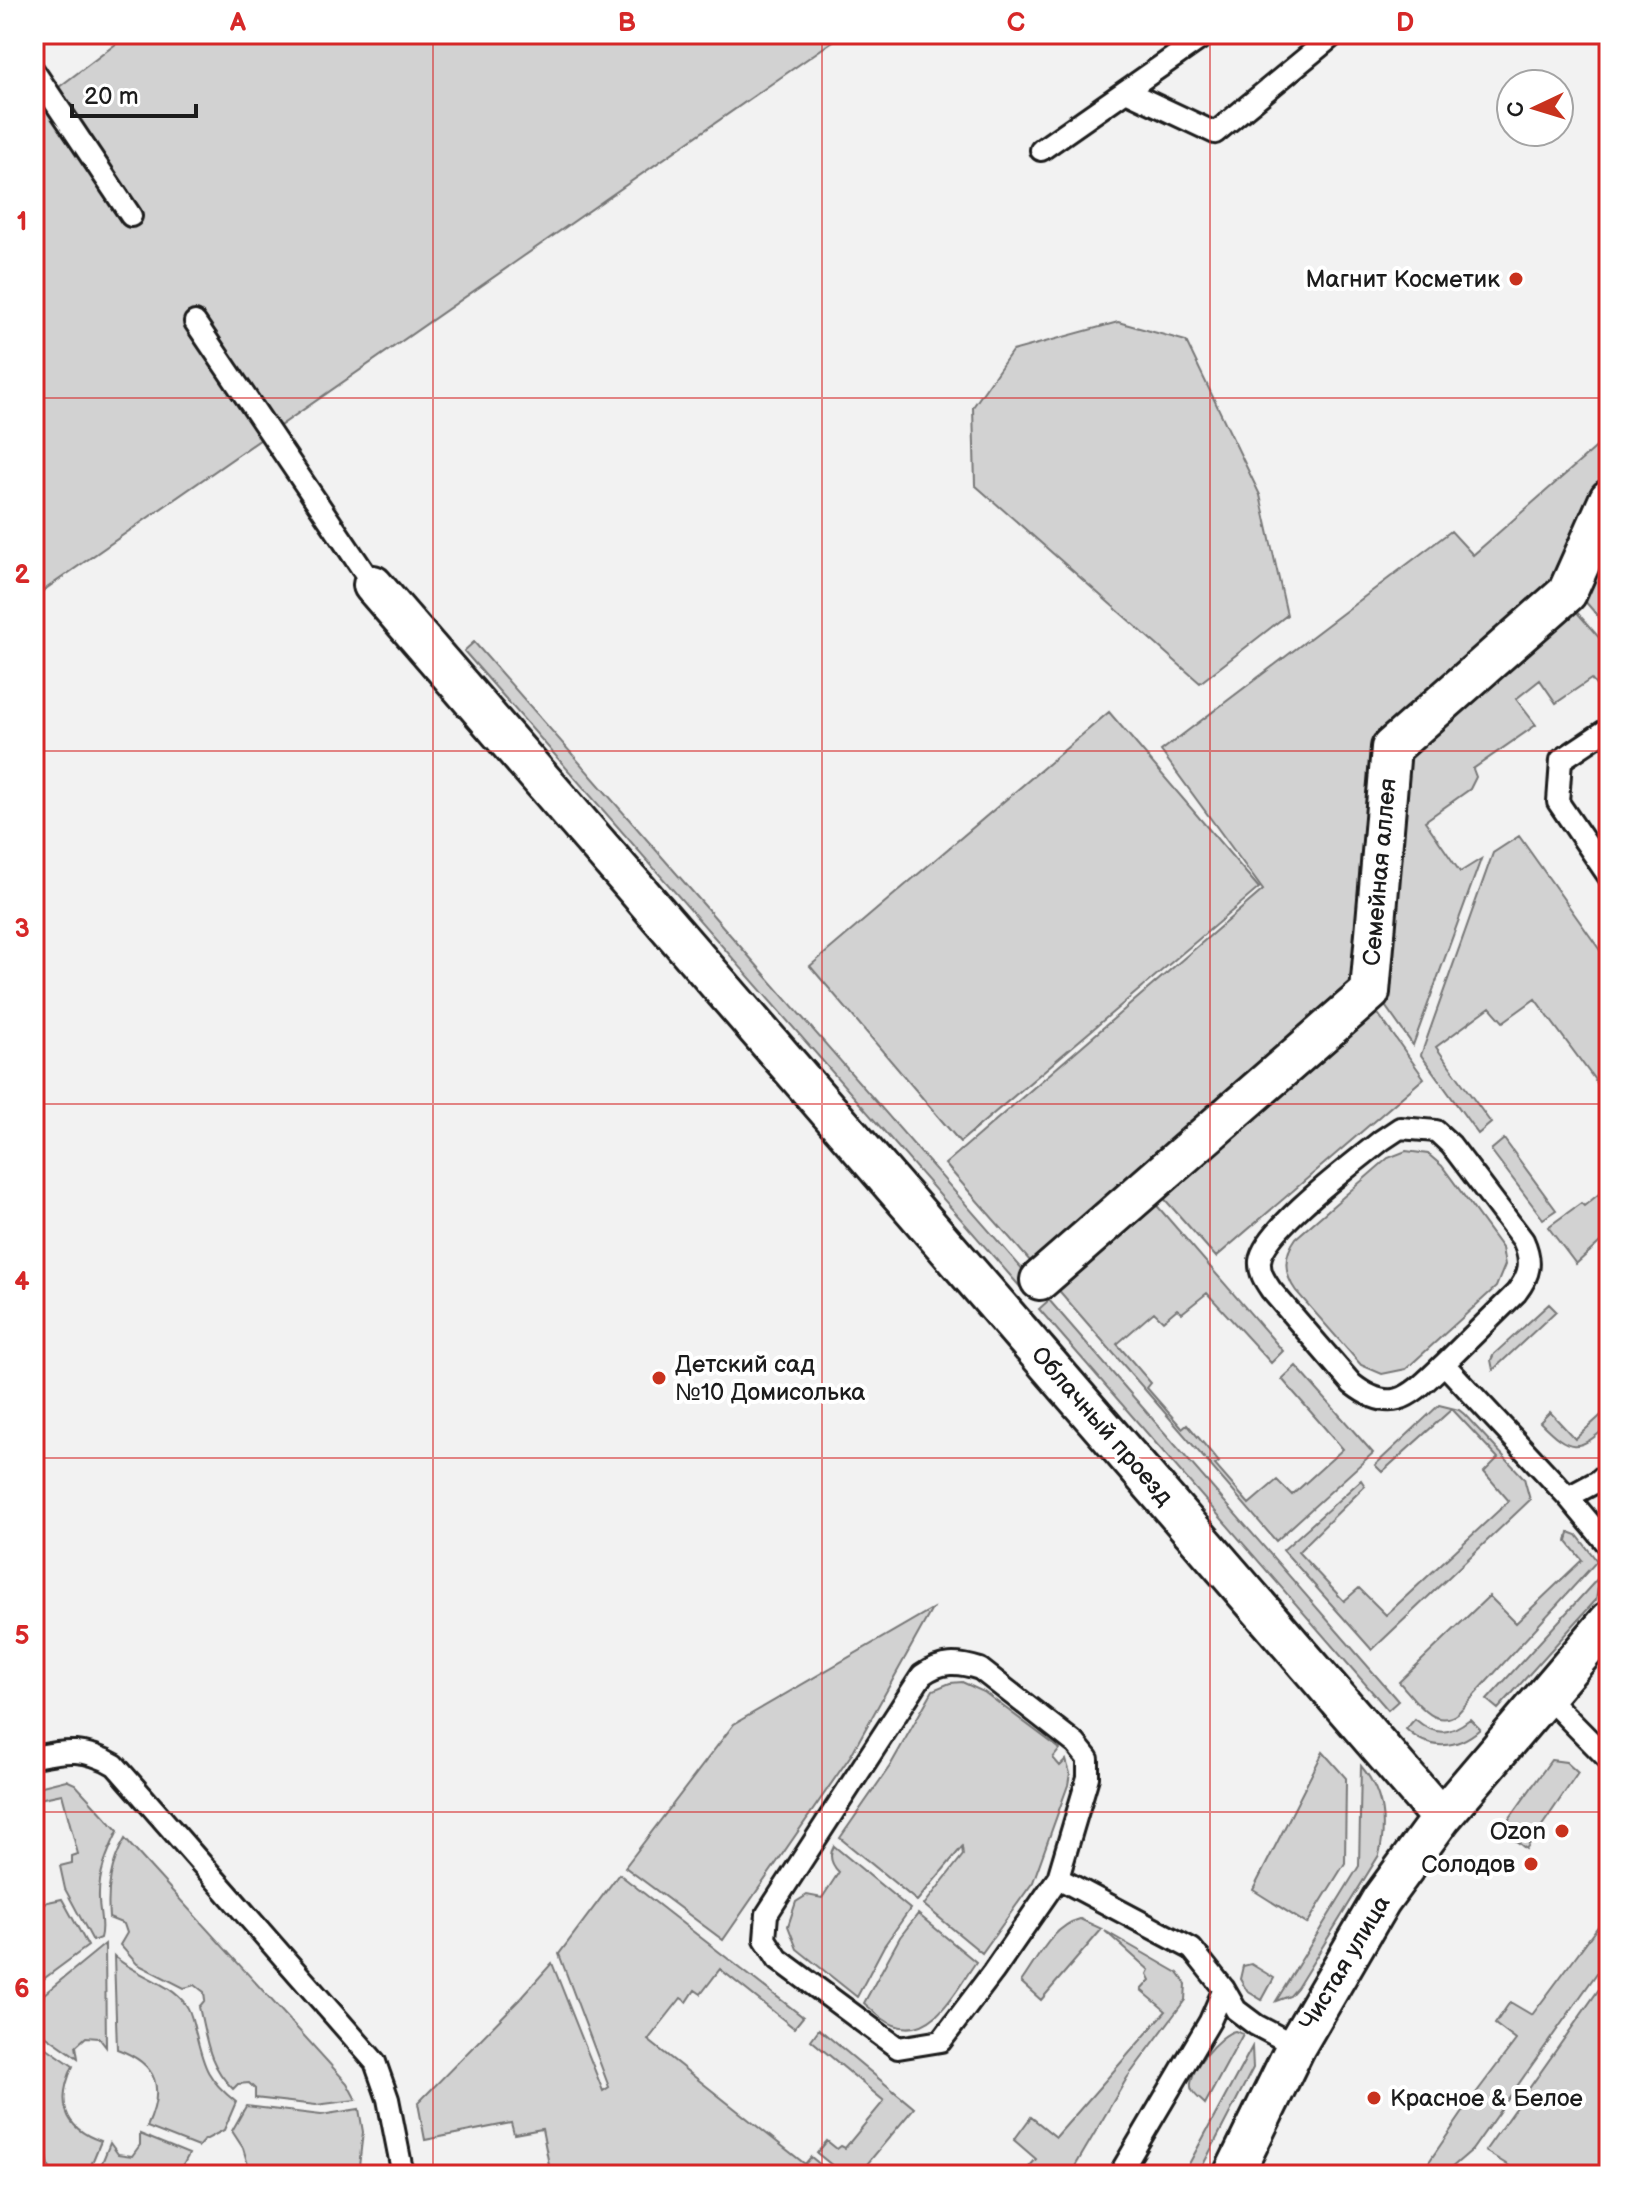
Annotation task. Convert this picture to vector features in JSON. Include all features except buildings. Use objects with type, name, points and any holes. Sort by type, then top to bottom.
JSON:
[{"type":"street","name":"Семейная аллея","points":[[1040,1280],[1370,992],[1391,748],[1567,593],[1609,499]]},
{"type":"street","name":"Облачный проезд","points":[[373,585],[1441,1818]]},
{"type":"street","name":"Чистая улица","points":[[1233,2175],[1296,2046],[1381,1900],[1441,1818],[1609,1621]]},
{"type":"lane","points":[[1041,150],[1207,34]]},
{"type":"lane","points":[[1126,91],[1215,133],[1335,34]]},
{"type":"lane","points":[[34,71],[131,216]]},
{"type":"lane","points":[[195,322],[373,585]]},
{"type":"lane","points":[[1609,728],[1561,760],[1558,802],[1609,877]]},
{"type":"lane","points":[[1400,1128],[1436,1131],[1451,1145],[1523,1240],[1531,1256],[1525,1281],[1516,1293],[1444,1364],[1415,1392],[1400,1399],[1384,1402],[1366,1395],[1352,1384],[1261,1275],[1260,1260],[1277,1229],[1400,1128]]},
{"type":"lane","points":[[1444,1364],[1568,1497],[1609,1546]]},
{"type":"lane","points":[[1568,1497],[1598,1481],[1609,1471]]},
{"type":"lane","points":[[950,1663],[980,1669],[1085,1753],[1089,1765],[1088,1777],[1058,1878],[941,2041],[898,2048],[778,1959],[765,1939],[767,1914],[922,1675],[933,1667],[950,1663]]},
{"type":"lane","points":[[1545,1695],[1609,1760]]},
{"type":"lane","points":[[34,1757],[81,1751],[98,1755],[115,1765],[375,2062],[388,2099],[403,2175]]},
{"type":"lane","points":[[1058,1878],[1192,1949],[1224,1989],[1236,2010],[1256,2025],[1296,2046]]},
{"type":"lane","points":[[1119,2175],[1210,2021],[1224,1989]]},
{"type":"shaded area","points":[[129,34],[843,34],[34,597],[34,106]]},
{"type":"shaded area","points":[[1118,322],[1186,341],[1260,495],[1287,615],[1200,683],[975,485],[973,407],[1012,351]]},
{"type":"shaded area","points":[[1609,436],[1609,551],[1383,745],[1364,988],[1038,1270],[945,1164],[1263,890],[1161,751],[1451,531],[1473,555]]},
{"type":"shaded area","points":[[1609,564],[1609,629],[1577,592]]},
{"type":"shaded area","points":[[1568,602],[1609,649],[1609,698],[1607,700],[1591,679],[1556,703],[1540,680],[1516,699],[1536,725],[1473,769],[1476,777],[1470,789],[1425,821],[1460,872],[1481,859],[1413,1045],[1376,993],[1395,753]]},
{"type":"shaded area","points":[[474,642],[1032,1280],[1022,1289],[464,651]]},
{"type":"shaded area","points":[[1109,712],[1259,888],[960,1142],[810,966]]},
{"type":"shaded area","points":[[1519,836],[1609,963],[1609,1099],[1535,999],[1503,1022],[1490,1007],[1436,1047],[1491,1123],[1478,1134],[1421,1055],[1493,853]]},
{"type":"shaded area","points":[[1369,1001],[1424,1078],[1216,1257],[1153,1186]]},
{"type":"shaded area","points":[[1504,1139],[1556,1210],[1543,1219],[1491,1150]]},
{"type":"shaded area","points":[[1406,1151],[1428,1154],[1442,1166],[1502,1248],[1505,1265],[1496,1287],[1406,1369],[1382,1374],[1361,1365],[1296,1291],[1286,1264],[1296,1238],[1388,1158]]},
{"type":"shaded area","points":[[1609,1186],[1609,1234],[1576,1264],[1548,1227],[1581,1203],[1584,1206]]},
{"type":"shaded area","points":[[1146,1193],[1283,1351],[1271,1363],[1207,1293],[1182,1313],[1177,1309],[1163,1321],[1154,1312],[1117,1344],[1151,1383],[1147,1388],[1182,1428],[1187,1424],[1219,1462],[1215,1465],[1249,1504],[1277,1480],[1292,1495],[1343,1449],[1282,1379],[1296,1366],[1373,1453],[1276,1541],[1049,1279]]},
{"type":"shaded area","points":[[1049,1300],[1398,1701],[1388,1710],[1039,1309]]},
{"type":"shaded area","points":[[1549,1304],[1556,1311],[1493,1370],[1491,1360],[1494,1354]]},
{"type":"shaded area","points":[[1439,1405],[1459,1410],[1464,1414],[1524,1478],[1530,1500],[1372,1650],[1283,1550],[1361,1480],[1365,1486],[1298,1552],[1344,1601],[1359,1588],[1386,1615],[1509,1501],[1484,1472],[1498,1458],[1452,1409],[1382,1472],[1375,1465]]},
{"type":"shaded area","points":[[1609,1408],[1609,1425],[1581,1444],[1567,1444],[1540,1422],[1550,1412],[1575,1439]]},
{"type":"shaded area","points":[[1569,1532],[1577,1535],[1597,1561],[1458,1713],[1441,1718],[1425,1711],[1399,1682],[1489,1596],[1516,1623],[1582,1560],[1567,1542]]},
{"type":"shaded area","points":[[1600,1576],[1596,1600],[1498,1709],[1487,1700]]},
{"type":"shaded area","points":[[932,1609],[851,1755],[723,1940],[625,1867],[734,1724]]},
{"type":"shaded area","points":[[962,1682],[984,1692],[1060,1749],[1053,1758],[1060,1766],[1066,1760],[1070,1773],[1033,1882],[982,1953],[924,1905],[963,1855],[962,1847],[917,1901],[840,1838],[890,1766],[933,1690]]},
{"type":"shaded area","points":[[1415,1719],[1430,1729],[1442,1732],[1470,1719],[1480,1729],[1462,1741],[1433,1744],[1406,1729]]},
{"type":"shaded area","points":[[1323,1752],[1346,1778],[1345,1863],[1307,1924],[1253,1890]]},
{"type":"shaded area","points":[[1551,1760],[1566,1762],[1578,1773],[1526,1849],[1502,1829]]},
{"type":"shaded area","points":[[1361,1766],[1374,1786],[1381,1808],[1383,1831],[1379,1855],[1297,1988],[1290,1996],[1276,2001],[1359,1866]]},
{"type":"shaded area","points":[[66,1780],[75,1784],[118,1831],[102,1872],[99,1890],[101,1933],[100,1938],[93,1941],[65,1889],[60,1866],[72,1863],[72,1856],[78,1854],[62,1794],[34,1800],[34,1788]]},
{"type":"shaded area","points":[[125,1839],[347,2083],[356,2100],[316,2105],[255,2098],[255,2089],[249,2083],[238,2084],[233,2089],[225,2080],[213,2061],[207,2041],[199,2007],[205,2000],[204,1992],[195,1985],[184,1988],[137,1964],[120,1945],[127,1933],[124,1924],[109,1918],[109,1897],[113,1867]]},
{"type":"shaded area","points":[[834,1846],[910,1909],[884,1946],[857,1997],[797,1949],[788,1926],[796,1902],[807,1895],[822,1898],[839,1872],[832,1860]]},
{"type":"shaded area","points":[[619,1874],[803,2017],[794,2028],[720,1969],[701,1994],[695,1990],[687,2002],[681,1998],[648,2040],[805,2164],[811,2157],[833,2175],[551,2175],[542,2129],[514,2134],[511,2123],[425,2140],[418,2103],[552,1963],[603,2091],[609,2087],[559,1954]]},
{"type":"shaded area","points":[[62,1899],[88,1946],[34,1986],[34,1905]]},
{"type":"shaded area","points":[[918,1914],[976,1962],[933,2019],[908,2028],[890,2023],[864,2003],[900,1937]]},
{"type":"shaded area","points":[[1605,1917],[1609,1921],[1609,1956],[1472,2150],[1443,2175],[1420,2175],[1516,2040],[1495,2024],[1510,2002],[1532,2015]]},
{"type":"shaded area","points":[[1080,1919],[1102,1929],[1041,2000],[1021,1982],[1053,1936]]},
{"type":"shaded area","points":[[1105,1931],[1178,1973],[1186,1984],[1185,2000],[1127,2078],[1070,2175],[1022,2175],[1036,2159],[1014,2140],[1031,2117],[1056,2137],[1166,2011],[1141,1990],[1150,1980],[1149,1970]]},
{"type":"shaded area","points":[[105,1944],[106,2047],[99,2038],[86,2037],[76,2046],[78,2058],[38,2030],[44,1994]]},
{"type":"shaded area","points":[[114,1956],[171,1990],[186,2005],[208,2072],[236,2102],[224,2130],[198,2147],[147,2127],[153,2113],[156,2089],[154,2079],[142,2062],[117,2049]]},
{"type":"shaded area","points":[[1251,1964],[1274,1978],[1262,2000],[1247,1991],[1240,1979],[1243,1966]]},
{"type":"shaded area","points":[[1609,1975],[1609,2175],[1524,2175],[1485,2151]]},
{"type":"shaded area","points":[[819,2029],[914,2108],[858,2175],[844,2175],[817,2153],[827,2141],[837,2149],[841,2146],[845,2148],[884,2101],[811,2040]]},
{"type":"shaded area","points":[[1235,2031],[1243,2034],[1205,2104],[1192,2090],[1193,2074],[1213,2046]]},
{"type":"shaded area","points":[[34,2039],[73,2066],[65,2090],[66,2111],[78,2129],[101,2141],[87,2175],[51,2175],[34,2099]]},
{"type":"shaded area","points":[[1252,2047],[1253,2068],[1204,2163],[1197,2175],[1183,2175]]},
{"type":"shaded area","points":[[246,2106],[321,2115],[359,2109],[363,2132],[358,2175],[251,2175],[243,2148],[232,2131]]},
{"type":"shaded area","points":[[140,2134],[189,2154],[178,2175],[97,2175],[110,2143],[118,2154],[132,2156],[140,2145]]},
{"type":"place","name":"Магнит Косметик","points":[[1516,279]]},
{"type":"place","name":"Детский сад №10 Домисолька","points":[[659,1378]]},
{"type":"place","name":"Ozon","points":[[1562,1831]]},
{"type":"place","name":"Солодов","points":[[1531,1864]]},
{"type":"place","name":"Красное & Белое","points":[[1374,2098]]}]
